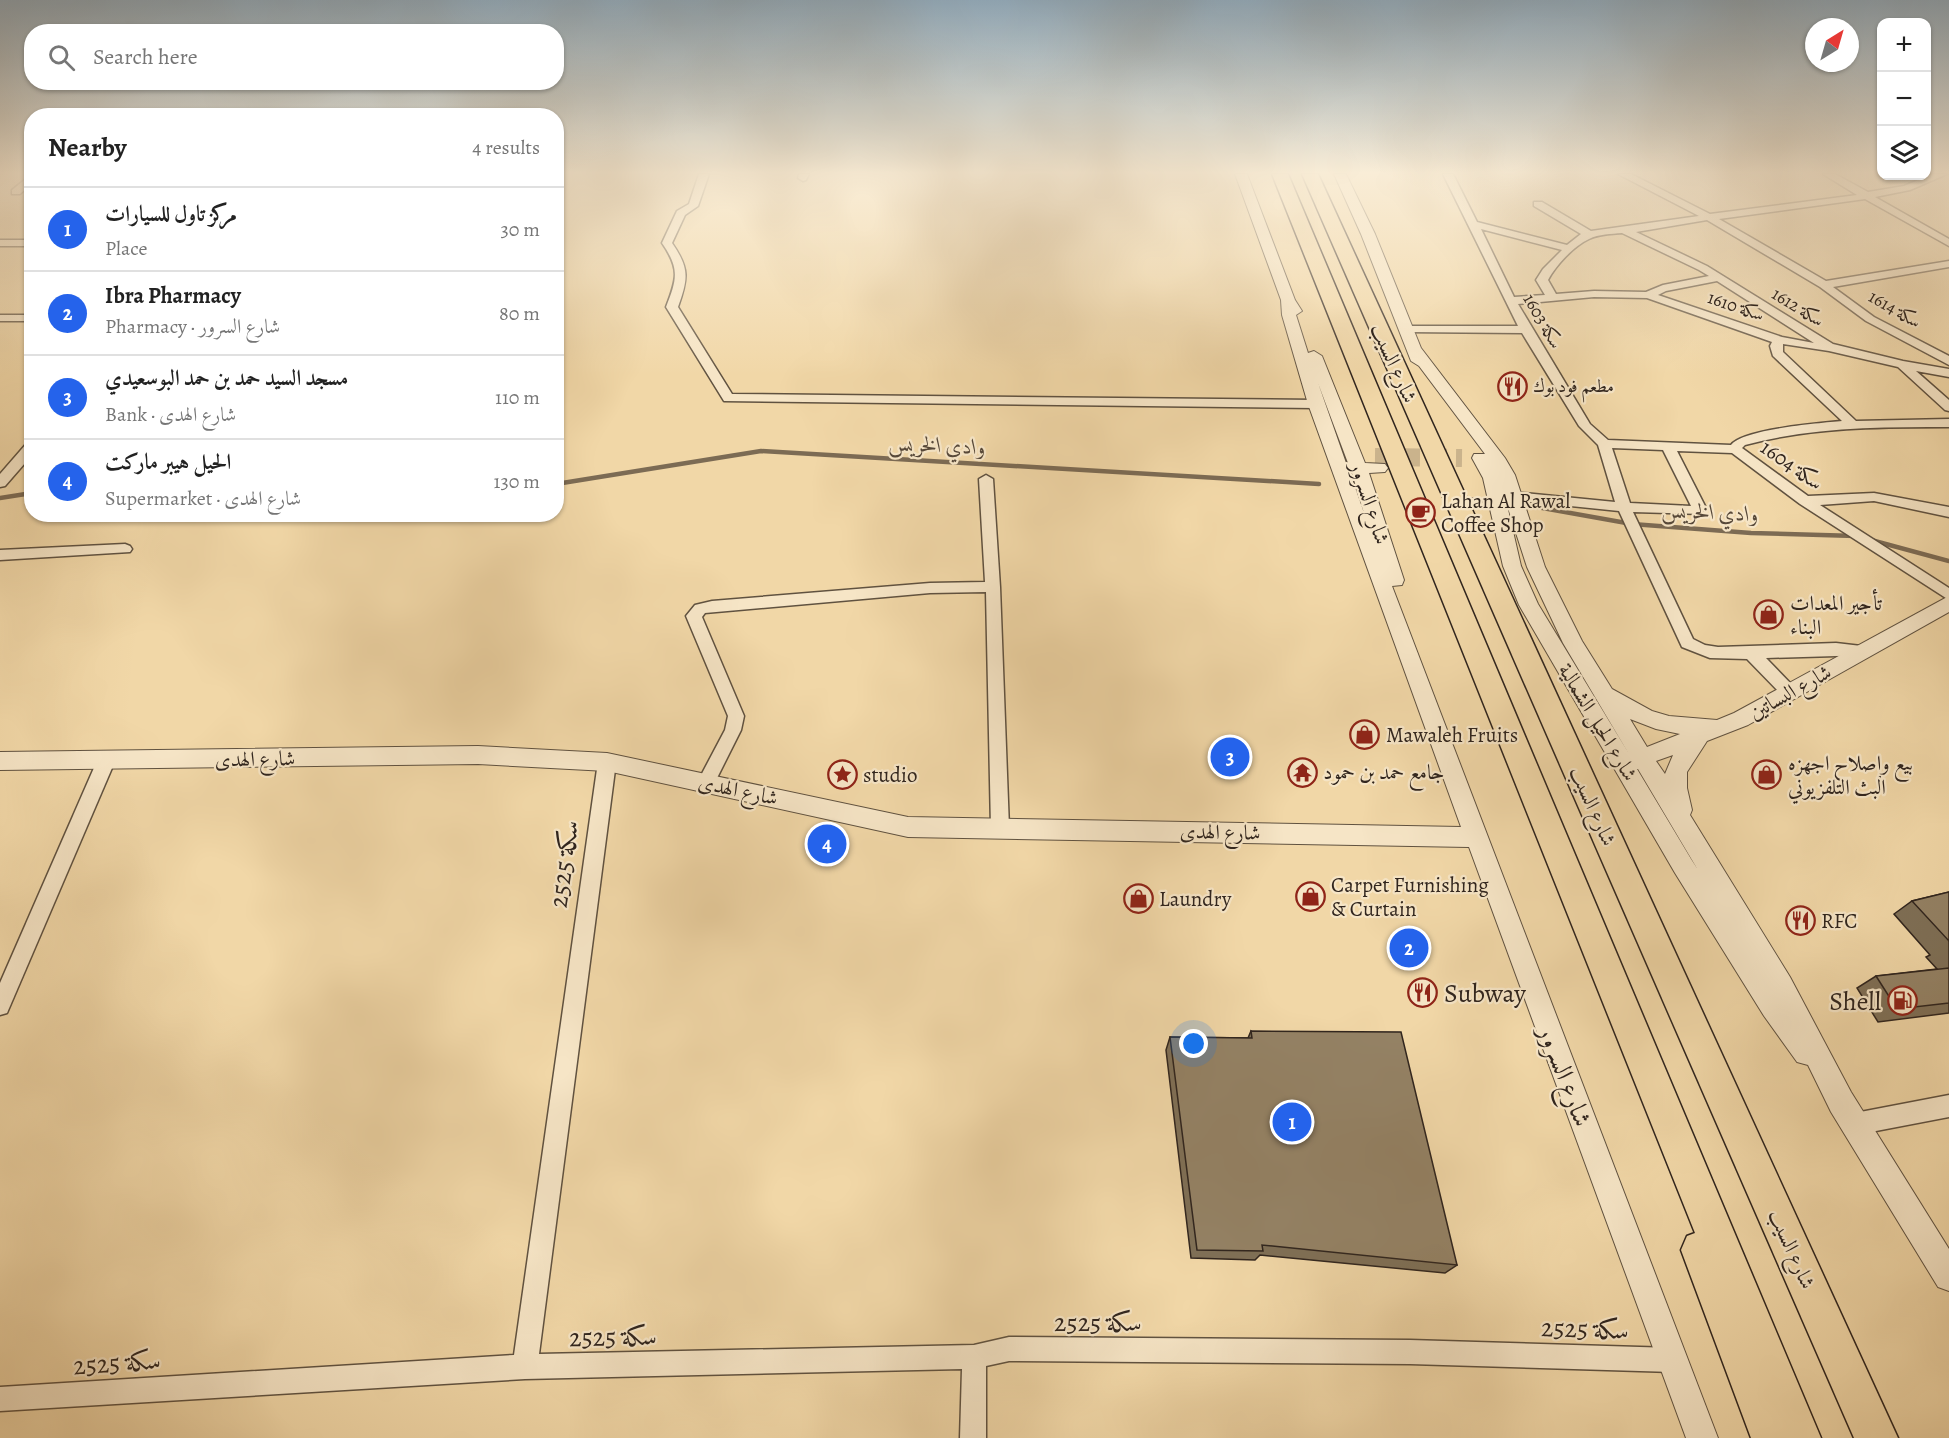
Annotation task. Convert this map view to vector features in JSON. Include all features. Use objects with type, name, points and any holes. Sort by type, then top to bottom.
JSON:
[{"type":"highway","name":"شارع السيب","points":[[1308,241],[1799,1438]]},
{"type":"highway","name":"شارع السيب","points":[[1340,241],[1876,1438]]},
{"type":"highway","points":[[1582,908],[1610,1008],[1773,1438]]},
{"type":"street","points":[[668,241],[680,261],[681,282],[672,307],[728,398],[1316,404]]},
{"type":"street","name":"شارع السرور","points":[[1266,241],[1288,300],[1298,315],[1348,462],[1367,545],[1702,1438]]},
{"type":"street","name":"شارع الحيل الشمالية","points":[[1371,241],[1423,373],[1492,478],[1507,548],[1520,585],[1540,625],[1633,762],[1689,834],[1794,1008],[1824,1074]]},
{"type":"street","name":"سكة 1603","points":[[1480,241],[1526,330],[1585,426],[1605,444]]},
{"type":"street","points":[[1538,241],[1569,249]]},
{"type":"street","points":[[1553,298],[1542,280],[1547,271],[1569,249],[1581,241]]},
{"type":"street","name":"سكة 1612","points":[[1646,241],[1703,268],[1829,347]]},
{"type":"street","name":"سكة 1614","points":[[1751,241],[1824,285],[1870,319],[1949,361]]},
{"type":"street","points":[[0,243],[24,243]]},
{"type":"street","name":"سكة 1614","points":[[1824,285],[1949,264]]},
{"type":"street","points":[[1648,295],[1663,288],[1718,278]]},
{"type":"street","name":"سكة 1610","points":[[1510,301],[1623,293],[1648,295],[1779,340],[1829,347],[1903,365],[1949,373]]},
{"type":"street","name":"شارع السرور","points":[[1288,300],[1289,315],[1316,404],[1348,462]]},
{"type":"street","points":[[0,318],[24,318]]},
{"type":"street","points":[[1406,329],[1526,330]]},
{"type":"street","points":[[1779,340],[1776,346],[1777,353],[1851,423]]},
{"type":"street","points":[[1903,365],[1949,407]]},
{"type":"street","name":"سكة 1604","points":[[1949,423],[1851,423],[1762,435],[1740,442],[1735,449],[1805,501],[1949,595]]},
{"type":"street","points":[[1735,449],[1605,444],[1624,507],[1687,643],[1697,650],[1712,654],[1863,651]]},
{"type":"street","points":[[1513,496],[1694,512],[1699,509],[1668,447]]},
{"type":"street","points":[[0,483],[24,455]]},
{"type":"street","points":[[1348,462],[1377,463]]},
{"type":"street","name":"شارع الحيل الشمالية","points":[[1482,463],[1513,496],[1536,567],[1552,603],[1602,692],[1683,866],[1773,1007],[1824,1074],[1949,1276]]},
{"type":"street","points":[[986,479],[993,587],[1000,828]]},
{"type":"street","points":[[1805,501],[1874,497],[1949,512]]},
{"type":"street","points":[[0,555],[125,549]]},
{"type":"street","points":[[706,783],[733,730],[736,716],[694,616],[700,609],[712,606],[930,588],[993,587]]},
{"type":"street","name":"شارع البساتين","points":[[1633,762],[1732,723],[1949,603]]},
{"type":"street","points":[[1751,653],[1789,692]]},
{"type":"street","points":[[1602,692],[1630,711],[1675,727],[1693,728],[1732,723]]},
{"type":"street","points":[[1689,834],[1676,794],[1675,769],[1679,759],[1702,735]]},
{"type":"street","name":"شارع الهدى","points":[[0,761],[478,755],[546,757],[607,762],[908,827],[1475,837]]},
{"type":"street","points":[[0,1006],[5,982],[106,761]]},
{"type":"street","name":"سكة 2525","points":[[525,1367],[607,762]]},
{"type":"street","points":[[1683,866],[1710,888],[1727,896]]},
{"type":"street","points":[[1855,1124],[1949,1106]]},
{"type":"street","name":"سكة 2525","points":[[0,1399],[525,1367],[974,1357],[1009,1350],[1410,1352],[1673,1360]]},
{"type":"street","points":[[974,1357],[974,1438]]},
{"type":"building","points":[[1949,892],[1949,941],[1912,901]]},
{"type":"building","points":[[1949,968],[1949,1003],[1897,1009],[1876,976]]},
{"type":"building","points":[[1251,1031],[1401,1032],[1457,1265],[1262,1245],[1263,1251],[1197,1250],[1170,1037],[1252,1038]]},
{"type":"waterway","name":"وادي الخريس","points":[[564,483],[761,451],[1319,484]]},
{"type":"waterway","name":"وادي الخريس","points":[[0,498],[24,494]]},
{"type":"waterway","name":"وادي الخريس","points":[[1467,499],[1496,502]]},
{"type":"waterway","name":"وادي الخريس","points":[[1520,504],[1632,524],[1751,533],[1856,536]]},
{"type":"waterway","name":"وادي الخريس","points":[[1871,540],[1949,561]]},
{"type":"tunnel","points":[[1375,457],[1462,458]]},
{"type":"place","name":"مطعم فود بوك","points":[[1512,386]]},
{"type":"place","name":"Lahan Al Rawal Coffee Shop","points":[[1420,513]]},
{"type":"place","name":"تأجير المعدات البناء","points":[[1769,615]]},
{"type":"place","name":"Mawaleh Fruits","points":[[1365,735]]},
{"type":"place","name":"مسجد السيد حمد بن حمد البوسعيدي","points":[[1230,757]]},
{"type":"place","name":"جامع حمد بن حمود","points":[[1302,772]]},
{"type":"place","name":"studio","points":[[842,775]]},
{"type":"place","name":"بيع وإصلاح اجهزه البث التلفزيوني","points":[[1767,775]]},
{"type":"place","name":"الحيل هيبر ماركت","points":[[827,844]]},
{"type":"place","name":"Carpet Furnishing & Curtain","points":[[1310,897]]},
{"type":"place","name":"Laundry","points":[[1138,899]]},
{"type":"place","name":"RFC","points":[[1800,921]]},
{"type":"place","name":"Ibra Pharmacy","points":[[1409,948]]},
{"type":"place","name":"Subway","points":[[1423,993]]},
{"type":"place","name":"Shell","points":[[1902,1001]]},
{"type":"place","name":"مركز تاول للسيارات","points":[[1292,1122]]}]
